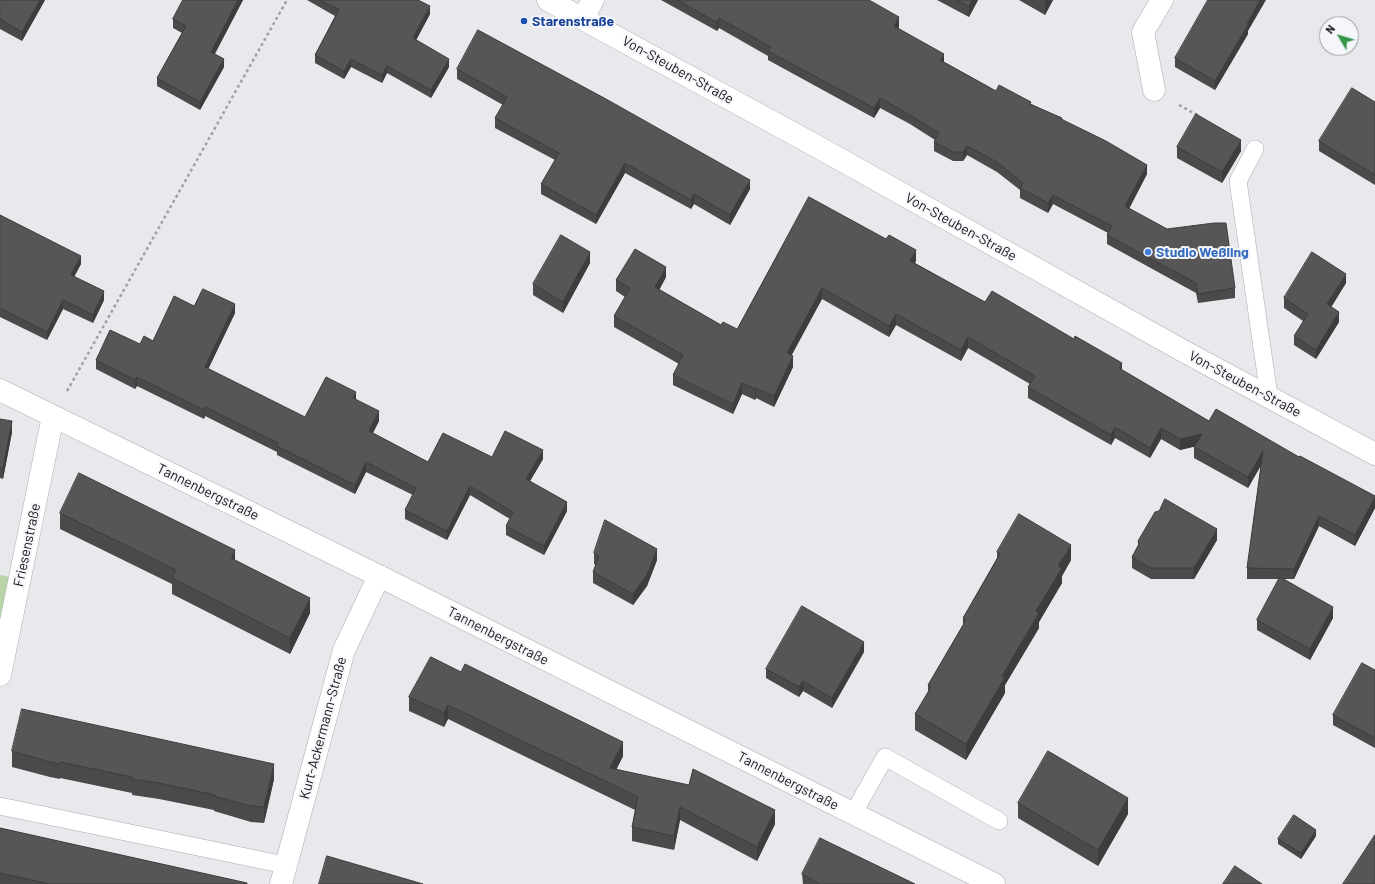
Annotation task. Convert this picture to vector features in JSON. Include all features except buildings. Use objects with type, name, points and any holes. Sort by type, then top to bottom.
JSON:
[{"type":"street","name":"Von-Steuben-Straße","points":[[548,0],[588,9],[809,142],[1187,353],[1375,454]]},
{"type":"street","points":[[1154,90],[1143,32],[1162,0]]},
{"type":"street","name":"Tannenbergstraße","points":[[0,390],[379,576],[994,884]]},
{"type":"street","name":"Friesenstraße","points":[[0,675],[53,416]]},
{"type":"street","name":"Kurt-Ackermann-Straße","points":[[283,875],[344,650],[379,576]]},
{"type":"lane","points":[[1255,149],[1238,181],[1269,396]]},
{"type":"lane","points":[[854,814],[885,757],[999,821]]},
{"type":"lane","points":[[0,806],[283,875]]},
{"type":"path","points":[[53,416],[286,0]]},
{"type":"path","points":[[1154,90],[1201,118]]},
{"type":"green space","points":[[0,575],[15,578],[0,641]]},
{"type":"place","name":"Starenstraße","points":[[524,21]]},
{"type":"place","name":"Studio Weßling","points":[[1148,252]]}]
